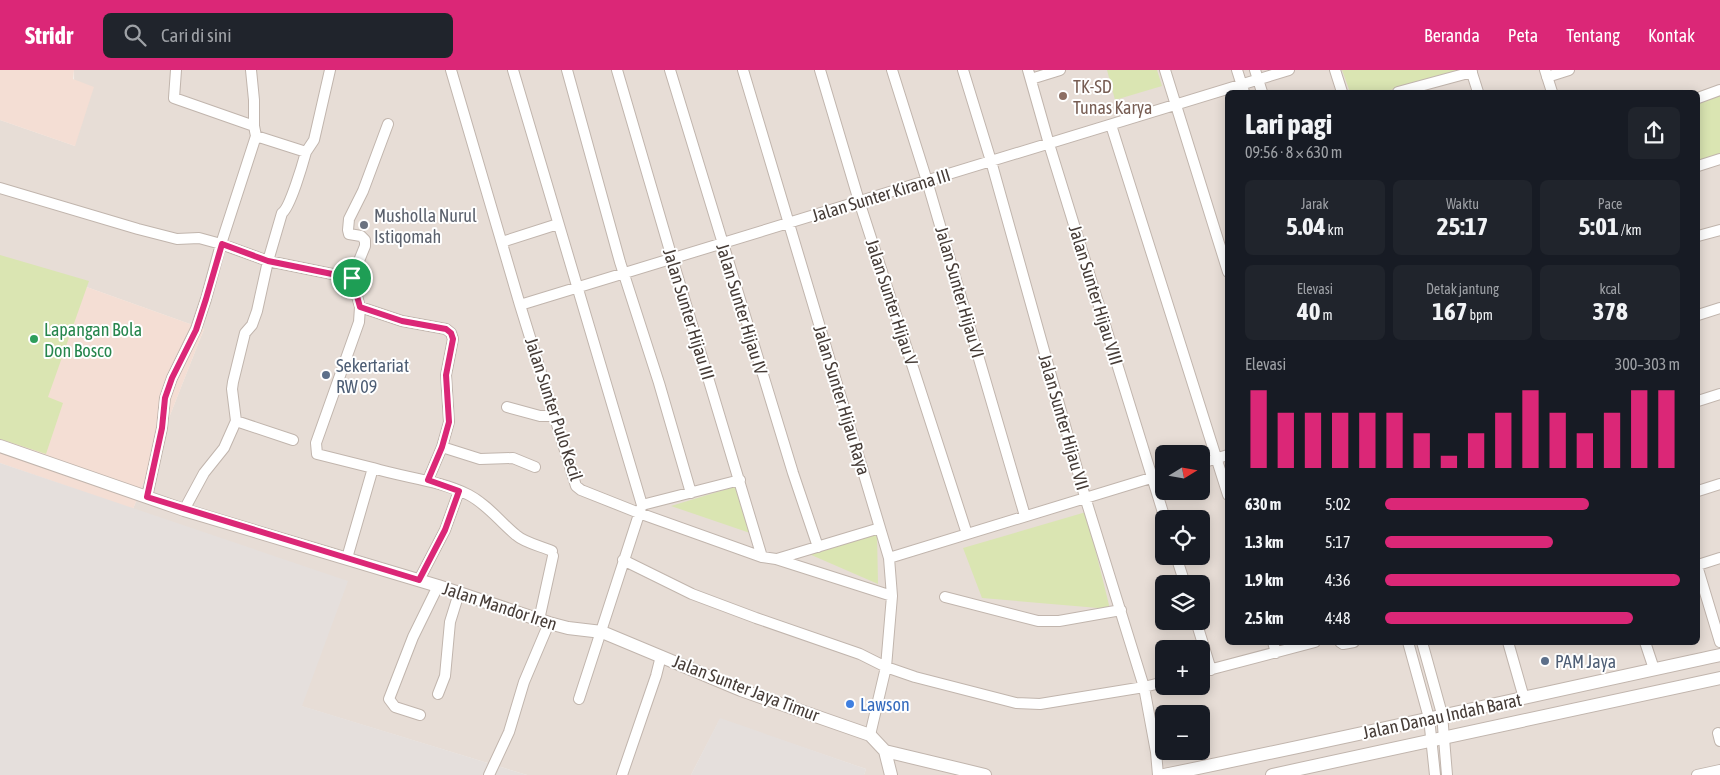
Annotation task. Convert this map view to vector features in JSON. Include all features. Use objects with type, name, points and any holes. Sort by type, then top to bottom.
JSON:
[{"type":"street","points":[[176,70],[174,98],[306,152]]},
{"type":"street","points":[[147,497],[162,428],[165,398],[172,378],[196,330],[255,131],[251,70]]},
{"type":"street","points":[[184,510],[204,473],[224,448],[236,421],[232,389],[244,337],[252,325],[257,311],[268,261],[282,213],[286,210],[290,200],[306,152],[314,140],[330,70]]},
{"type":"street","name":"Jalan Sunter Pulo Kecil","points":[[451,70],[520,305],[576,486],[581,490],[640,509],[762,557],[776,559],[892,596]]},
{"type":"street","points":[[513,70],[640,509],[579,699]]},
{"type":"street","points":[[566,70],[623,273],[659,383],[691,493]]},
{"type":"street","name":"Jalan Sunter Hijau III","points":[[617,70],[762,557]]},
{"type":"street","name":"Jalan Sunter Hijau IV","points":[[670,70],[721,243],[818,547]]},
{"type":"street","name":"Jalan Sunter Hijau Raya","points":[[744,70],[889,558],[892,596],[886,667],[870,735]]},
{"type":"street","name":"Jalan Sunter Hijau V","points":[[820,70],[859,201],[967,534]]},
{"type":"street","name":"Jalan Sunter Hijau VI","points":[[892,70],[927,181],[1026,516]]},
{"type":"street","name":"Jalan Sunter Hijau VII","points":[[963,70],[991,161],[1085,497],[1144,687],[1156,752],[1158,775]]},
{"type":"street","points":[[1030,74],[1060,70]]},
{"type":"street","points":[[1166,70],[1225,262]]},
{"type":"street","points":[[1237,70],[1242,89]]},
{"type":"street","name":"Jalan Sunter Kirana III","points":[[1242,89],[1257,75],[1289,70]]},
{"type":"street","points":[[1335,70],[1341,90]]},
{"type":"street","points":[[1551,90],[1546,73],[1569,70]]},
{"type":"street","points":[[1411,90],[1471,71],[1477,90]]},
{"type":"street","name":"Jalan Sunter Hijau VIII","points":[[1030,74],[1049,144],[1162,510]]},
{"type":"street","points":[[1257,75],[1261,90]]},
{"type":"street","points":[[1700,97],[1720,90]]},
{"type":"street","name":"Jalan Sunter Kirana III","points":[[520,305],[1176,105],[1225,93]]},
{"type":"street","points":[[388,124],[363,191],[349,219],[349,234],[361,236],[365,240],[365,246],[352,278],[360,307],[360,316],[316,443],[316,452],[321,455],[372,468],[428,480],[459,491],[484,504],[517,536],[552,553],[544,622],[509,732],[489,775]]},
{"type":"street","points":[[1111,125],[1225,486]]},
{"type":"street","points":[[1700,165],[1720,160]]},
{"type":"street","points":[[0,188],[147,232],[177,239],[199,238],[222,244],[268,261],[352,278]]},
{"type":"street","points":[[502,242],[558,224]]},
{"type":"street","points":[[1700,235],[1720,230]]},
{"type":"street","points":[[360,307],[402,321],[446,329],[451,333],[453,339],[446,375],[449,422],[442,447],[428,480]]},
{"type":"street","points":[[1700,314],[1720,308]]},
{"type":"street","points":[[1700,401],[1720,394]]},
{"type":"street","points":[[507,407],[540,416],[554,416]]},
{"type":"street","points":[[236,421],[293,440]]},
{"type":"street","name":"Jalan Mandor Iren","points":[[0,446],[184,510],[419,580],[544,622],[568,628],[602,632]]},
{"type":"street","points":[[442,447],[480,459],[513,458],[535,467]]},
{"type":"street","points":[[1210,460],[1225,456]]},
{"type":"street","points":[[347,558],[372,468]]},
{"type":"street","points":[[889,558],[1155,477]]},
{"type":"street","points":[[640,509],[740,480]]},
{"type":"street","points":[[1700,490],[1720,484]]},
{"type":"street","points":[[419,580],[445,530],[459,491]]},
{"type":"street","points":[[776,559],[880,528]]},
{"type":"street","points":[[1700,563],[1720,558]]},
{"type":"street","points":[[623,560],[692,594],[765,622],[860,654],[886,667],[915,677],[1026,704],[1040,704],[1155,684]]},
{"type":"street","points":[[1700,576],[1720,642]]},
{"type":"street","points":[[420,715],[396,707],[389,699],[413,638],[438,586]]},
{"type":"street","points":[[438,694],[445,676],[450,622],[458,593]]},
{"type":"street","points":[[945,596],[1038,621],[1059,621],[1121,610]]},
{"type":"street","name":"Jalan Sunter Jaya Timur","points":[[602,632],[741,690],[870,735],[884,751]]},
{"type":"street","points":[[1210,670],[1275,648],[1295,645]]},
{"type":"street","points":[[1409,645],[1436,716]]},
{"type":"street","points":[[1423,645],[1436,716],[1438,739],[1436,775]]},
{"type":"street","points":[[1509,645],[1524,698]]},
{"type":"street","points":[[1646,645],[1654,669]]},
{"type":"street","name":"Jalan Danau Indah Barat","points":[[1164,775],[1720,654]]},
{"type":"street","points":[[622,775],[661,656]]},
{"type":"street","name":"Jalan Danau Indah Barat","points":[[1272,775],[1720,678]]},
{"type":"street","points":[[1438,739],[1447,775]]},
{"type":"street","points":[[891,775],[884,751],[985,775]]},
{"type":"street","points":[[1697,775],[1720,770]]},
{"type":"shaded area","points":[[0,70],[74,70],[73,79],[94,87],[75,146],[0,120]]},
{"type":"shaded area","points":[[74,70],[1720,70],[1720,775],[864,775],[866,769],[720,719],[691,775],[527,775],[301,706],[347,582],[133,509],[204,329],[0,256],[0,120],[75,146]]},
{"type":"shaded area","points":[[0,256],[204,329],[133,509],[0,463]]},
{"type":"shaded area","points":[[0,463],[348,581],[302,706],[527,775],[0,775]]},
{"type":"shaded area","points":[[720,718],[866,769],[864,775],[691,775]]},
{"type":"green space","points":[[1107,70],[1157,70],[1162,86],[1115,100]]},
{"type":"green space","points":[[1342,70],[1461,70],[1390,90],[1349,90]]},
{"type":"green space","points":[[1720,95],[1720,158],[1700,164],[1700,101]]},
{"type":"green space","name":"Lapangan Bola Don Bosco","points":[[0,255],[89,281],[48,397],[63,403],[46,454],[0,439]]},
{"type":"green space","points":[[737,486],[753,534],[671,506]]},
{"type":"green space","points":[[1086,512],[1110,609],[982,598],[963,548]]},
{"type":"green space","points":[[877,533],[878,584],[809,554]]},
{"type":"place","name":"TK-SD Tunas Karya","points":[[1063,96]]},
{"type":"place","name":"Musholla Nurul Istiqomah","points":[[364,225]]},
{"type":"place","name":"Lapangan Bola Don Bosco","points":[[34,339]]},
{"type":"place","name":"Sekertariat RW 09","points":[[326,375]]},
{"type":"place","name":"PAM Jaya","points":[[1545,661]]},
{"type":"place","name":"Lawson","points":[[850,704]]},
{"type":"route","points":[[222,244],[268,261],[352,278],[360,307],[402,321],[446,329],[451,333],[453,339],[446,375],[449,422],[442,447],[428,480],[459,491],[445,530],[419,580],[184,510],[147,497],[162,428],[165,398],[172,378],[196,330],[222,244]]}]
